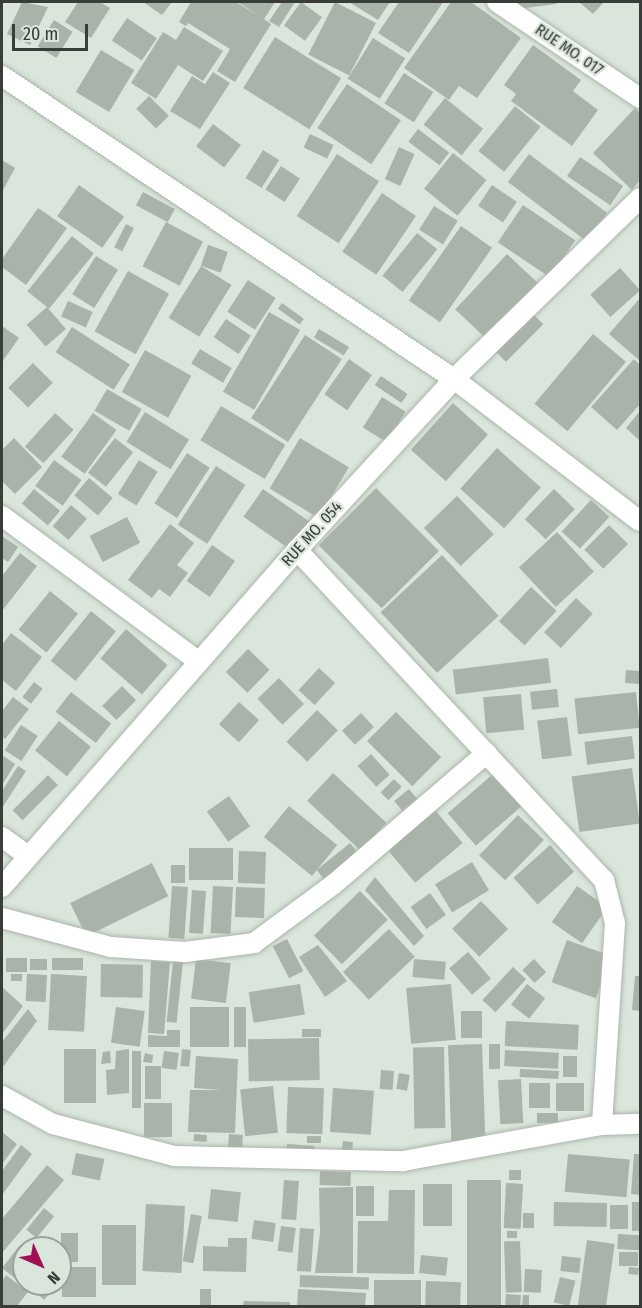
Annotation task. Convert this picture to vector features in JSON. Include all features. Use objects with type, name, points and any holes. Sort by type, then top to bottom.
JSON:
[{"type":"street","name":"RUE MO. 017","points":[[497,2],[640,98]]},
{"type":"street","points":[[2,76],[454,379],[640,521]]},
{"type":"street","name":"RUE MO. 054","points":[[2,887],[297,550],[454,379],[640,198]]},
{"type":"street","points":[[2,516],[199,662]]},
{"type":"street","points":[[297,550],[604,880],[615,923],[602,1125]]},
{"type":"street","points":[[2,918],[111,946],[184,952],[254,943],[334,884],[487,753]]},
{"type":"street","points":[[2,837],[28,856]]},
{"type":"street","points":[[2,1096],[53,1124],[174,1156],[403,1161],[602,1125],[640,1124]]},
{"type":"building","points":[[22,2],[48,7],[30,45],[7,34]]},
{"type":"building","points":[[78,2],[100,2],[110,8],[91,38],[65,22]]},
{"type":"building","points":[[143,2],[172,2],[162,15]]},
{"type":"building","points":[[191,2],[236,2],[262,18],[238,2],[275,2],[264,19],[271,24],[235,82],[217,71],[230,49],[188,23],[186,26],[179,22]]},
{"type":"building","points":[[282,2],[295,2],[279,27],[269,21]]},
{"type":"building","points":[[301,2],[322,17],[305,41],[284,25]]},
{"type":"building","points":[[335,2],[376,23],[349,75],[308,55]]},
{"type":"building","points":[[349,2],[390,2],[378,20]]},
{"type":"building","points":[[399,2],[443,2],[409,53],[378,33]]},
{"type":"building","points":[[451,2],[471,2],[521,38],[477,98],[459,86],[449,100],[404,68]]},
{"type":"building","points":[[517,2],[556,2],[556,4],[518,9]]},
{"type":"building","points":[[579,2],[604,2],[593,14]]},
{"type":"building","points":[[127,18],[157,38],[142,61],[112,40]]},
{"type":"building","points":[[54,20],[73,32],[56,58],[38,46]]},
{"type":"building","points":[[184,27],[223,51],[203,81],[178,65],[156,99],[131,83],[163,32],[176,40]]},
{"type":"building","points":[[275,37],[341,78],[309,129],[243,88]]},
{"type":"building","points":[[373,38],[405,58],[380,99],[348,79]]},
{"type":"building","points":[[533,45],[581,80],[573,91],[598,110],[572,146],[511,101],[516,94],[504,85]]},
{"type":"building","points":[[101,50],[134,70],[109,112],[76,92]]},
{"type":"building","points":[[213,72],[230,83],[200,129],[170,111],[192,76],[205,84]]},
{"type":"building","points":[[404,73],[433,92],[414,122],[384,103]]},
{"type":"building","points":[[347,84],[401,120],[371,164],[317,128]]},
{"type":"building","points":[[149,96],[169,116],[156,129],[136,109]]},
{"type":"building","points":[[445,98],[483,129],[462,155],[424,124]]},
{"type":"building","points":[[515,106],[541,127],[504,172],[478,151]]},
{"type":"building","points":[[635,108],[640,113],[640,180],[632,190],[593,153]]},
{"type":"building","points":[[213,124],[241,145],[224,167],[196,146]]},
{"type":"building","points":[[418,129],[449,152],[440,165],[408,142]]},
{"type":"building","points":[[310,134],[334,145],[327,159],[304,148]]},
{"type":"building","points":[[399,147],[415,154],[400,186],[385,179]]},
{"type":"building","points":[[263,150],[279,160],[262,188],[246,178]]},
{"type":"building","points":[[453,153],[486,180],[457,216],[424,189]]},
{"type":"building","points":[[337,154],[379,181],[339,243],[297,216]]},
{"type":"building","points":[[529,154],[607,213],[586,241],[508,182]]},
{"type":"building","points":[[580,157],[623,186],[610,205],[567,176]]},
{"type":"building","points":[[2,160],[15,168],[2,192]]},
{"type":"building","points":[[281,166],[300,179],[284,202],[265,189]]},
{"type":"building","points":[[79,185],[124,217],[102,248],[57,216]]},
{"type":"building","points":[[492,185],[517,202],[503,223],[478,206]]},
{"type":"building","points":[[143,192],[175,209],[168,222],[136,205]]},
{"type":"building","points":[[382,193],[416,216],[376,275],[342,252]]},
{"type":"building","points":[[523,205],[575,240],[550,278],[498,242]]},
{"type":"building","points":[[434,206],[458,221],[443,245],[419,230]]},
{"type":"building","points":[[38,208],[67,228],[26,285],[2,267],[2,259]]},
{"type":"building","points":[[166,222],[203,242],[180,286],[143,266]]},
{"type":"building","points":[[126,224],[134,228],[122,251],[114,247]]},
{"type":"building","points":[[461,226],[492,248],[440,322],[409,301]]},
{"type":"building","points":[[417,233],[437,249],[403,292],[382,276]]},
{"type":"building","points":[[72,236],[94,254],[49,309],[27,291]]},
{"type":"building","points":[[208,245],[228,252],[221,273],[201,266]]},
{"type":"building","points":[[507,254],[538,283],[486,338],[455,310]]},
{"type":"building","points":[[96,256],[118,270],[94,308],[72,294]]},
{"type":"building","points":[[201,266],[232,285],[199,337],[169,318]]},
{"type":"building","points":[[620,268],[640,290],[610,317],[590,295]]},
{"type":"building","points":[[128,271],[169,294],[136,354],[95,331]]},
{"type":"building","points":[[248,280],[276,298],[255,330],[227,312]]},
{"type":"building","points":[[640,298],[640,361],[609,334]]},
{"type":"building","points":[[68,301],[93,312],[86,328],[61,317]]},
{"type":"building","points":[[282,303],[304,319],[300,325],[278,309]]},
{"type":"building","points":[[47,307],[66,329],[46,347],[27,325]]},
{"type":"building","points":[[269,312],[300,330],[254,410],[223,392]]},
{"type":"building","points":[[532,313],[543,324],[506,362],[495,350]]},
{"type":"building","points":[[226,319],[251,336],[239,354],[214,337]]},
{"type":"building","points":[[2,326],[19,338],[2,362]]},
{"type":"building","points":[[72,327],[130,365],[114,390],[56,352]]},
{"type":"building","points":[[319,329],[349,347],[344,356],[314,338]]},
{"type":"building","points":[[593,334],[626,362],[567,431],[535,404]]},
{"type":"building","points":[[305,335],[342,359],[288,442],[251,418]]},
{"type":"building","points":[[200,349],[232,368],[223,383],[191,364]]},
{"type":"building","points":[[145,350],[191,376],[168,418],[122,392]]},
{"type":"building","points":[[349,359],[372,375],[347,410],[324,394]]},
{"type":"building","points":[[634,359],[640,365],[640,404],[617,430],[591,407]]},
{"type":"building","points":[[33,363],[53,383],[28,408],[8,388]]},
{"type":"building","points":[[381,376],[408,394],[401,403],[375,385]]},
{"type":"building","points":[[107,389],[142,409],[129,431],[95,411]]},
{"type":"building","points":[[382,397],[406,412],[387,442],[363,428]]},
{"type":"building","points":[[453,403],[488,434],[446,481],[411,450]]},
{"type":"building","points":[[221,406],[285,445],[265,479],[200,440]]},
{"type":"building","points":[[640,411],[640,441],[626,428]]},
{"type":"building","points":[[145,412],[189,440],[171,469],[126,442]]},
{"type":"building","points":[[55,413],[74,430],[43,463],[25,446]]},
{"type":"building","points":[[93,413],[116,430],[85,474],[61,457]]},
{"type":"building","points":[[14,438],[42,467],[15,494],[2,481],[2,450]]},
{"type":"building","points":[[115,438],[133,452],[106,487],[88,473]]},
{"type":"building","points":[[300,438],[349,467],[318,518],[270,489]]},
{"type":"building","points":[[497,448],[541,487],[504,528],[460,489]]},
{"type":"building","points":[[187,453],[210,468],[177,518],[154,503]]},
{"type":"building","points":[[54,460],[82,480],[63,506],[35,486]]},
{"type":"building","points":[[139,460],[158,472],[136,506],[118,494]]},
{"type":"building","points":[[216,466],[245,485],[207,544],[178,525]]},
{"type":"building","points":[[89,478],[113,498],[98,516],[74,496]]},
{"type":"building","points":[[376,488],[439,551],[382,608],[319,545]]},
{"type":"building","points":[[34,489],[60,511],[48,525],[22,504]]},
{"type":"building","points":[[263,489],[312,523],[293,551],[243,517]]},
{"type":"building","points":[[554,489],[575,509],[546,539],[525,519]]},
{"type":"building","points":[[457,496],[494,534],[461,566],[424,528]]},
{"type":"building","points":[[591,500],[609,517],[580,548],[562,531]]},
{"type":"building","points":[[71,505],[87,519],[68,540],[53,526]]},
{"type":"building","points":[[127,517],[140,543],[103,562],[90,536]]},
{"type":"building","points":[[170,524],[194,543],[177,565],[188,573],[170,597],[159,589],[152,598],[128,580]]},
{"type":"building","points":[[609,525],[628,544],[603,569],[584,550]]},
{"type":"building","points":[[557,532],[594,571],[556,607],[519,567]]},
{"type":"building","points":[[2,536],[18,547],[8,562],[2,558]]},
{"type":"building","points":[[212,545],[235,561],[210,597],[187,581]]},
{"type":"building","points":[[20,553],[37,566],[2,611],[2,576]]},
{"type":"building","points":[[442,555],[499,616],[437,673],[381,612]]},
{"type":"building","points":[[531,587],[557,611],[525,645],[499,621]]},
{"type":"building","points":[[50,591],[78,614],[47,653],[19,630]]},
{"type":"building","points":[[576,598],[593,614],[561,648],[544,632]]},
{"type":"building","points":[[91,611],[116,631],[76,681],[51,661]]},
{"type":"building","points":[[126,629],[168,665],[142,695],[100,658]]},
{"type":"building","points":[[11,633],[42,657],[16,691],[2,680],[2,645]]},
{"type":"building","points":[[248,649],[270,670],[247,693],[226,672]]},
{"type":"building","points":[[548,658],[551,683],[456,695],[453,670]]},
{"type":"building","points":[[319,668],[335,683],[315,705],[299,690]]},
{"type":"building","points":[[626,670],[640,671],[639,684],[625,683]]},
{"type":"building","points":[[279,678],[304,704],[282,725],[257,699]]},
{"type":"building","points":[[34,682],[43,689],[31,704],[22,697]]},
{"type":"building","points":[[122,686],[136,700],[116,720],[102,706]]},
{"type":"building","points":[[557,689],[559,707],[532,710],[530,692]]},
{"type":"building","points":[[71,692],[111,723],[96,743],[56,712]]},
{"type":"building","points":[[636,692],[640,728],[578,734],[574,698]]},
{"type":"building","points":[[521,694],[524,730],[486,733],[483,697]]},
{"type":"building","points":[[13,697],[29,709],[5,739],[2,737],[2,711]]},
{"type":"building","points":[[239,702],[259,720],[239,742],[219,724]]},
{"type":"building","points":[[317,710],[338,730],[307,762],[286,742]]},
{"type":"building","points":[[396,712],[441,757],[412,786],[367,741]]},
{"type":"building","points":[[361,713],[374,727],[355,745],[342,731]]},
{"type":"building","points":[[567,717],[572,756],[542,759],[537,721]]},
{"type":"building","points":[[59,721],[91,747],[67,776],[35,751]]},
{"type":"building","points":[[21,725],[38,736],[21,761],[5,750]]},
{"type":"building","points":[[632,736],[635,759],[587,765],[584,742]]},
{"type":"building","points":[[371,754],[390,775],[376,787],[358,766]]},
{"type":"building","points":[[2,755],[15,764],[2,785]]},
{"type":"building","points":[[18,766],[26,771],[2,808],[2,791]]},
{"type":"building","points":[[632,768],[640,823],[579,832],[572,776]]},
{"type":"building","points":[[333,773],[386,823],[360,851],[307,801]]},
{"type":"building","points":[[493,774],[521,806],[476,846],[448,813]]},
{"type":"building","points":[[48,775],[58,785],[23,820],[13,810]]},
{"type":"building","points":[[394,779],[402,787],[388,800],[381,792]]},
{"type":"building","points":[[409,789],[417,799],[402,811],[394,801]]},
{"type":"building","points":[[229,796],[250,826],[228,842],[207,811]]},
{"type":"building","points":[[289,806],[337,845],[312,876],[264,837]]},
{"type":"building","points":[[435,810],[463,843],[415,883],[388,850]]},
{"type":"building","points":[[518,815],[544,840],[505,880],[479,855]]},
{"type":"building","points":[[350,843],[359,854],[325,881],[317,870]]},
{"type":"building","points":[[550,845],[574,872],[538,905],[514,878]]},
{"type":"building","points":[[189,848],[233,848],[233,880],[189,880]]},
{"type":"building","points":[[239,851],[266,852],[265,884],[238,883]]},
{"type":"building","points":[[472,862],[489,890],[452,912],[435,884]]},
{"type":"building","points":[[152,863],[168,896],[86,936],[70,903]]},
{"type":"building","points":[[171,865],[185,865],[185,883],[171,883]]},
{"type":"building","points":[[375,877],[424,936],[414,946],[365,890]]},
{"type":"building","points":[[172,886],[188,887],[184,939],[168,938]]},
{"type":"building","points":[[213,886],[233,887],[231,934],[211,933]]},
{"type":"building","points":[[577,886],[607,907],[582,943],[552,922]]},
{"type":"building","points":[[236,887],[265,888],[264,918],[235,917]]},
{"type":"building","points":[[192,890],[206,891],[203,934],[189,933]]},
{"type":"building","points":[[360,891],[388,920],[342,964],[314,935]]},
{"type":"building","points":[[430,893],[446,915],[426,929],[411,907]]},
{"type":"building","points":[[481,901],[508,929],[479,957],[452,929]]},
{"type":"building","points":[[389,929],[415,957],[369,1000],[343,972]]},
{"type":"building","points":[[287,939],[303,971],[289,978],[273,946]]},
{"type":"building","points":[[567,940],[611,956],[596,998],[552,982]]},
{"type":"building","points":[[318,945],[347,981],[325,997],[299,957]]},
{"type":"building","points":[[468,952],[491,978],[472,995],[449,968]]},
{"type":"building","points":[[6,958],[27,958],[27,972],[6,972]]},
{"type":"building","points":[[52,958],[83,958],[83,970],[52,970]]},
{"type":"building","points":[[30,959],[47,959],[47,970],[30,970]]},
{"type":"building","points":[[196,959],[231,963],[226,1003],[191,999]]},
{"type":"building","points":[[414,959],[446,962],[444,980],[412,977]]},
{"type":"building","points":[[534,959],[546,972],[535,983],[522,970]]},
{"type":"building","points":[[151,961],[170,962],[164,1034],[148,1033]]},
{"type":"building","points":[[173,961],[183,962],[177,1023],[167,1022]]},
{"type":"building","points":[[101,964],[143,965],[142,998],[100,997]]},
{"type":"building","points":[[513,967],[526,979],[495,1012],[482,1000]]},
{"type":"building","points":[[11,974],[22,974],[22,981],[11,981]]},
{"type":"building","points":[[27,974],[47,975],[46,1002],[26,1001]]},
{"type":"building","points":[[51,974],[87,976],[84,1032],[48,1030]]},
{"type":"building","points":[[635,976],[640,976],[640,1011],[632,1010]]},
{"type":"building","points":[[300,984],[305,1015],[253,1023],[249,992]]},
{"type":"building","points":[[451,984],[456,1040],[411,1044],[406,988]]},
{"type":"building","points":[[527,984],[545,998],[529,1019],[511,1004]]},
{"type":"building","points":[[2,987],[23,1006],[2,1034]]},
{"type":"building","points":[[116,1007],[145,1011],[140,1047],[111,1043]]},
{"type":"building","points":[[190,1007],[229,1007],[229,1047],[190,1047]]},
{"type":"building","points":[[234,1007],[246,1007],[246,1047],[234,1047]]},
{"type":"building","points":[[28,1009],[37,1021],[2,1068],[2,1042]]},
{"type":"building","points":[[461,1011],[482,1011],[482,1038],[461,1038]]},
{"type":"building","points":[[506,1021],[579,1025],[578,1050],[505,1046]]},
{"type":"building","points":[[302,1029],[321,1029],[321,1037],[302,1037]]},
{"type":"building","points":[[167,1030],[180,1030],[180,1047],[148,1047],[148,1035],[167,1036]]},
{"type":"building","points":[[319,1038],[320,1080],[249,1081],[248,1039]]},
{"type":"building","points":[[482,1044],[485,1140],[451,1141],[448,1045]]},
{"type":"building","points":[[489,1044],[500,1044],[500,1069],[489,1069]]},
{"type":"building","points":[[444,1047],[445,1128],[414,1129],[413,1048]]},
{"type":"building","points":[[64,1049],[96,1049],[96,1103],[64,1103]]},
{"type":"building","points":[[129,1049],[129,1093],[107,1095],[106,1070],[115,1069],[116,1051]]},
{"type":"building","points":[[182,1049],[191,1050],[189,1067],[180,1066]]},
{"type":"building","points":[[505,1050],[559,1053],[558,1069],[504,1066]]},
{"type":"building","points":[[110,1051],[111,1063],[101,1064],[103,1052]]},
{"type":"building","points":[[132,1051],[141,1051],[141,1108],[132,1108]]},
{"type":"building","points":[[164,1051],[179,1053],[176,1070],[162,1068]]},
{"type":"building","points":[[145,1053],[153,1055],[152,1063],[143,1062]]},
{"type":"building","points":[[196,1056],[238,1059],[235,1133],[188,1132],[190,1090],[222,1090],[194,1088]]},
{"type":"building","points":[[563,1056],[577,1056],[577,1077],[563,1077]]},
{"type":"building","points":[[145,1066],[161,1066],[161,1099],[145,1099]]},
{"type":"building","points":[[520,1069],[559,1071],[559,1079],[520,1077]]},
{"type":"building","points":[[381,1070],[394,1071],[393,1090],[380,1089]]},
{"type":"building","points":[[399,1073],[410,1075],[407,1091],[396,1089]]},
{"type":"building","points":[[521,1079],[523,1123],[500,1124],[498,1080]]},
{"type":"building","points":[[529,1083],[550,1083],[550,1108],[529,1108]]},
{"type":"building","points":[[556,1083],[584,1083],[584,1111],[556,1111]]},
{"type":"building","points":[[273,1086],[278,1133],[245,1136],[240,1089]]},
{"type":"building","points":[[288,1087],[324,1088],[322,1134],[286,1133]]},
{"type":"building","points":[[333,1088],[374,1091],[371,1135],[330,1132]]},
{"type":"building","points":[[144,1103],[172,1103],[172,1137],[144,1137]]},
{"type":"building","points":[[537,1113],[558,1113],[558,1123],[537,1123]]},
{"type":"building","points":[[2,1132],[17,1144],[2,1164]]},
{"type":"building","points":[[194,1134],[207,1135],[206,1142],[194,1141]]},
{"type":"building","points":[[229,1134],[243,1135],[242,1149],[228,1148]]},
{"type":"building","points":[[307,1136],[321,1136],[321,1143],[307,1143]]},
{"type":"building","points":[[343,1141],[353,1142],[352,1153],[342,1152]]},
{"type":"building","points":[[287,1144],[315,1146],[314,1158],[286,1156]]},
{"type":"building","points":[[21,1145],[32,1154],[2,1195],[2,1171]]},
{"type":"building","points":[[76,1153],[104,1159],[100,1181],[71,1175]]},
{"type":"building","points":[[568,1154],[630,1159],[626,1197],[565,1192]]},
{"type":"building","points":[[634,1154],[640,1154],[640,1195],[631,1194]]},
{"type":"building","points":[[47,1165],[64,1180],[16,1236],[12,1236],[12,1241],[2,1253],[2,1219]]},
{"type":"building","points":[[509,1170],[521,1170],[521,1180],[509,1180]]},
{"type":"building","points":[[320,1171],[351,1172],[350,1186],[320,1185]]},
{"type":"building","points":[[284,1180],[299,1181],[296,1220],[281,1219]]},
{"type":"building","points":[[467,1180],[501,1180],[501,1306],[467,1306]]},
{"type":"building","points":[[506,1183],[523,1184],[521,1229],[504,1228]]},
{"type":"building","points":[[423,1184],[452,1184],[452,1226],[423,1226]]},
{"type":"building","points":[[356,1186],[374,1186],[374,1216],[356,1216]]},
{"type":"building","points":[[353,1187],[353,1273],[315,1273],[320,1232],[319,1188]]},
{"type":"building","points":[[211,1189],[241,1192],[238,1222],[208,1219]]},
{"type":"building","points":[[389,1190],[415,1190],[414,1274],[357,1273],[358,1221],[388,1221]]},
{"type":"building","points":[[554,1202],[607,1203],[607,1227],[554,1226]]},
{"type":"building","points":[[632,1202],[640,1202],[640,1231],[632,1231]]},
{"type":"building","points":[[146,1204],[185,1206],[181,1273],[142,1271]]},
{"type":"building","points":[[610,1205],[628,1205],[628,1229],[610,1229]]},
{"type":"building","points":[[44,1208],[54,1216],[38,1236],[34,1236],[26,1230]]},
{"type":"building","points":[[523,1213],[534,1213],[534,1228],[523,1228]]},
{"type":"building","points":[[191,1214],[202,1216],[193,1263],[183,1261]]},
{"type":"building","points":[[254,1220],[276,1223],[273,1242],[251,1239]]},
{"type":"building","points":[[102,1225],[136,1225],[136,1285],[102,1285]]},
{"type":"building","points":[[281,1226],[296,1228],[292,1253],[278,1251]]},
{"type":"building","points":[[300,1228],[314,1229],[311,1272],[297,1271]]},
{"type":"building","points":[[507,1231],[517,1231],[517,1238],[507,1238]]},
{"type":"building","points":[[61,1233],[78,1233],[78,1262],[72,1262],[72,1236],[61,1236]]},
{"type":"building","points":[[618,1234],[640,1235],[639,1250],[617,1249]]},
{"type":"building","points":[[228,1238],[247,1238],[246,1272],[203,1271],[203,1246],[228,1247]]},
{"type":"building","points":[[587,1240],[615,1244],[606,1306],[578,1305]]},
{"type":"building","points":[[520,1241],[522,1292],[506,1293],[504,1242]]},
{"type":"building","points":[[619,1252],[638,1252],[638,1266],[619,1266]]},
{"type":"building","points":[[12,1255],[12,1276],[2,1268]]},
{"type":"building","points":[[421,1255],[448,1258],[446,1276],[419,1273]]},
{"type":"building","points":[[562,1256],[581,1258],[579,1273],[560,1271]]},
{"type":"building","points":[[72,1267],[96,1267],[96,1297],[62,1297],[72,1296]]},
{"type":"building","points":[[629,1267],[639,1268],[638,1275],[628,1274]]},
{"type":"building","points":[[525,1269],[542,1270],[541,1293],[524,1292]]},
{"type":"building","points":[[6,1275],[12,1280],[12,1296],[25,1296],[17,1306],[2,1306],[2,1281]]},
{"type":"building","points":[[300,1275],[369,1277],[369,1289],[300,1287]]},
{"type":"building","points":[[560,1277],[576,1281],[569,1306],[554,1302]]},
{"type":"building","points":[[374,1280],[421,1280],[421,1306],[374,1306]]},
{"type":"building","points":[[426,1281],[461,1282],[460,1306],[425,1306]]},
{"type":"building","points":[[200,1289],[211,1289],[211,1306],[200,1306]]},
{"type":"building","points":[[298,1289],[366,1293],[365,1306],[297,1305]]},
{"type":"building","points":[[506,1294],[521,1295],[520,1306],[505,1306]]},
{"type":"building","points":[[523,1295],[529,1295],[529,1306],[522,1306]]},
{"type":"building","points":[[244,1301],[290,1302],[290,1306],[243,1306]]}]
